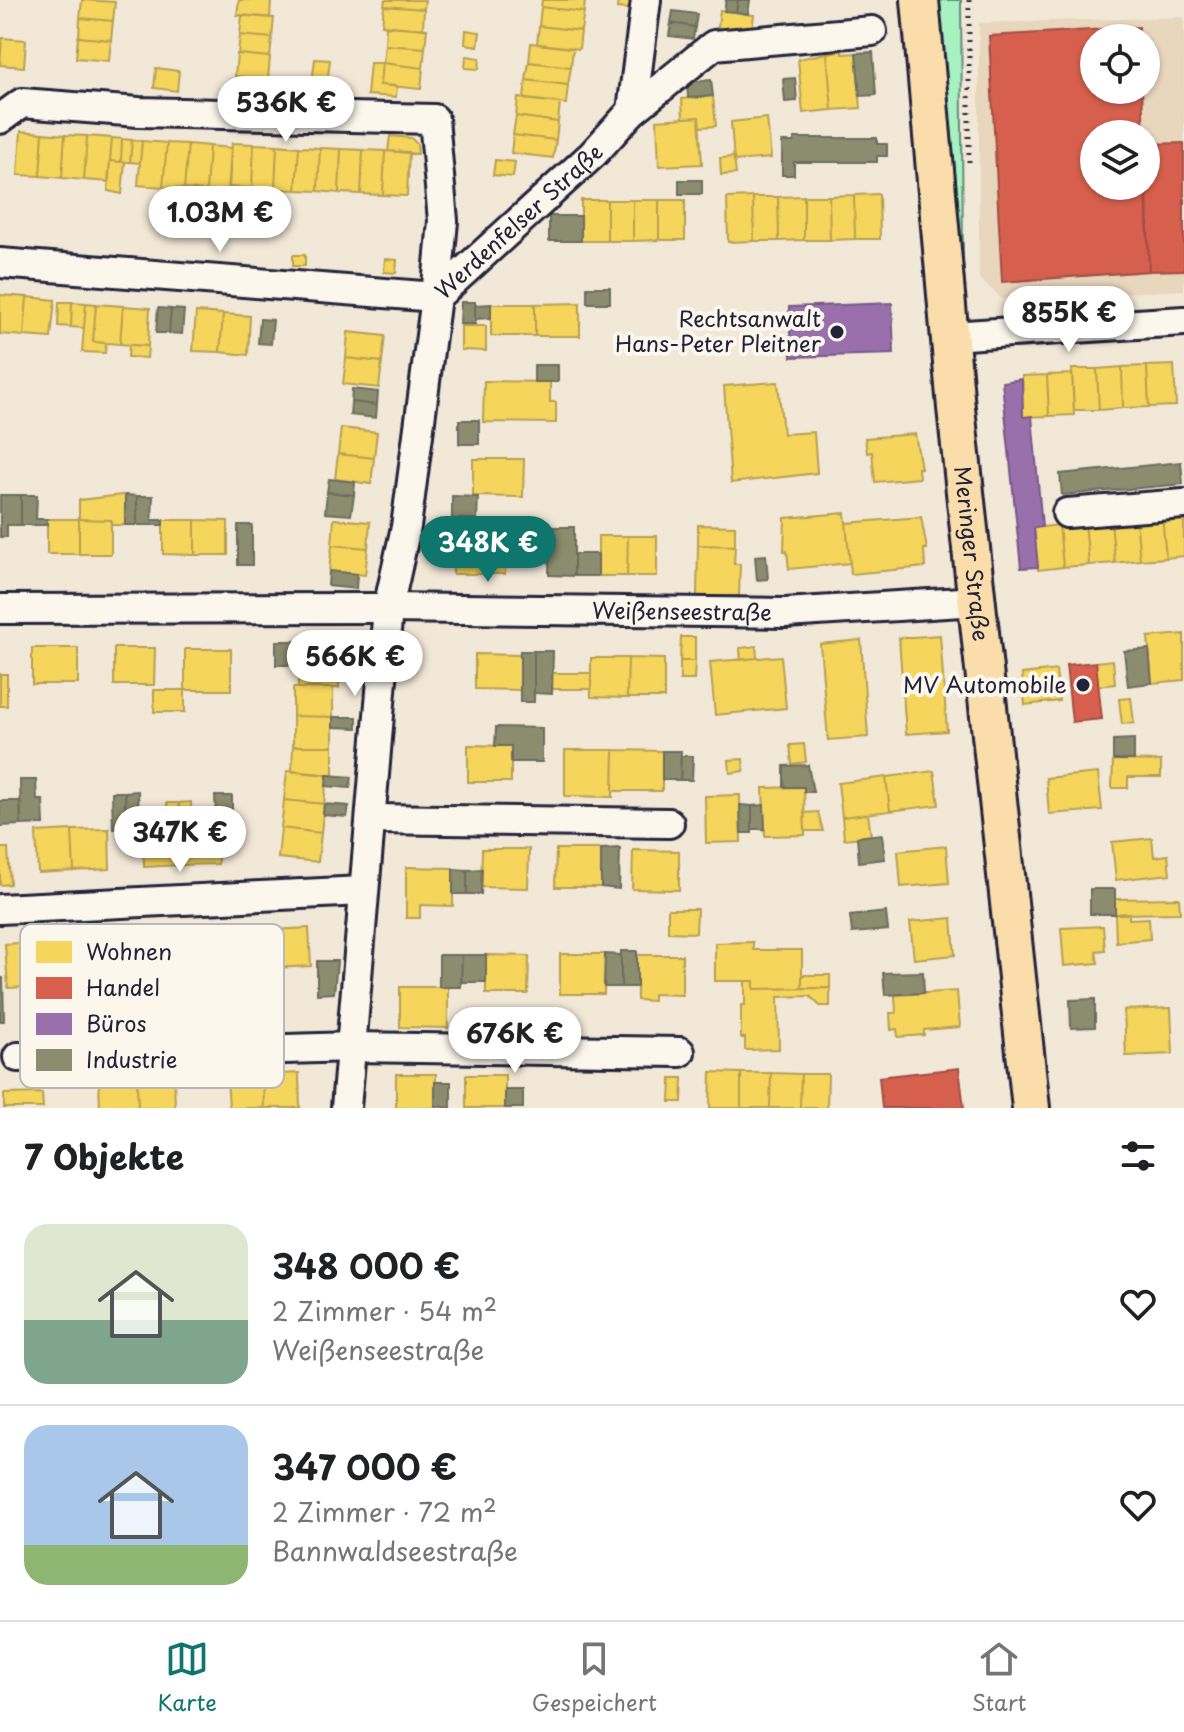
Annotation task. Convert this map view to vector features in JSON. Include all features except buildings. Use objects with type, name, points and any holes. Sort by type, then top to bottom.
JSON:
[{"type":"main road","name":"Meringer Straße","points":[[920,0],[950,336],[1031,1108]]},
{"type":"street","points":[[632,111],[646,0]]},
{"type":"street","name":"Werdenfelser Straße","points":[[346,1108],[388,608],[406,527],[436,297],[593,154],[632,111],[714,45],[872,31]]},
{"type":"street","points":[[0,119],[22,103],[168,113],[434,119],[443,221],[436,297],[0,263]]},
{"type":"street","points":[[950,336],[1184,327]]},
{"type":"street","points":[[1067,513],[1184,504]]},
{"type":"street","name":"Weißenseestraße","points":[[0,609],[388,608],[785,613],[978,601]]},
{"type":"street","points":[[372,819],[669,823]]},
{"type":"street","points":[[0,909],[363,891]]},
{"type":"street","points":[[284,1049],[352,1047],[680,1052]]},
{"type":"shaded area","points":[[1184,17],[1184,290],[1002,299],[979,278],[979,23]]},
{"type":"green space","points":[[939,0],[961,0],[963,259]]},
{"type":"place","name":"Rechtsanwalt Hans-Peter Pleitner","points":[[837,332]]},
{"type":"place","name":"MV Automobile","points":[[1083,685]]}]
